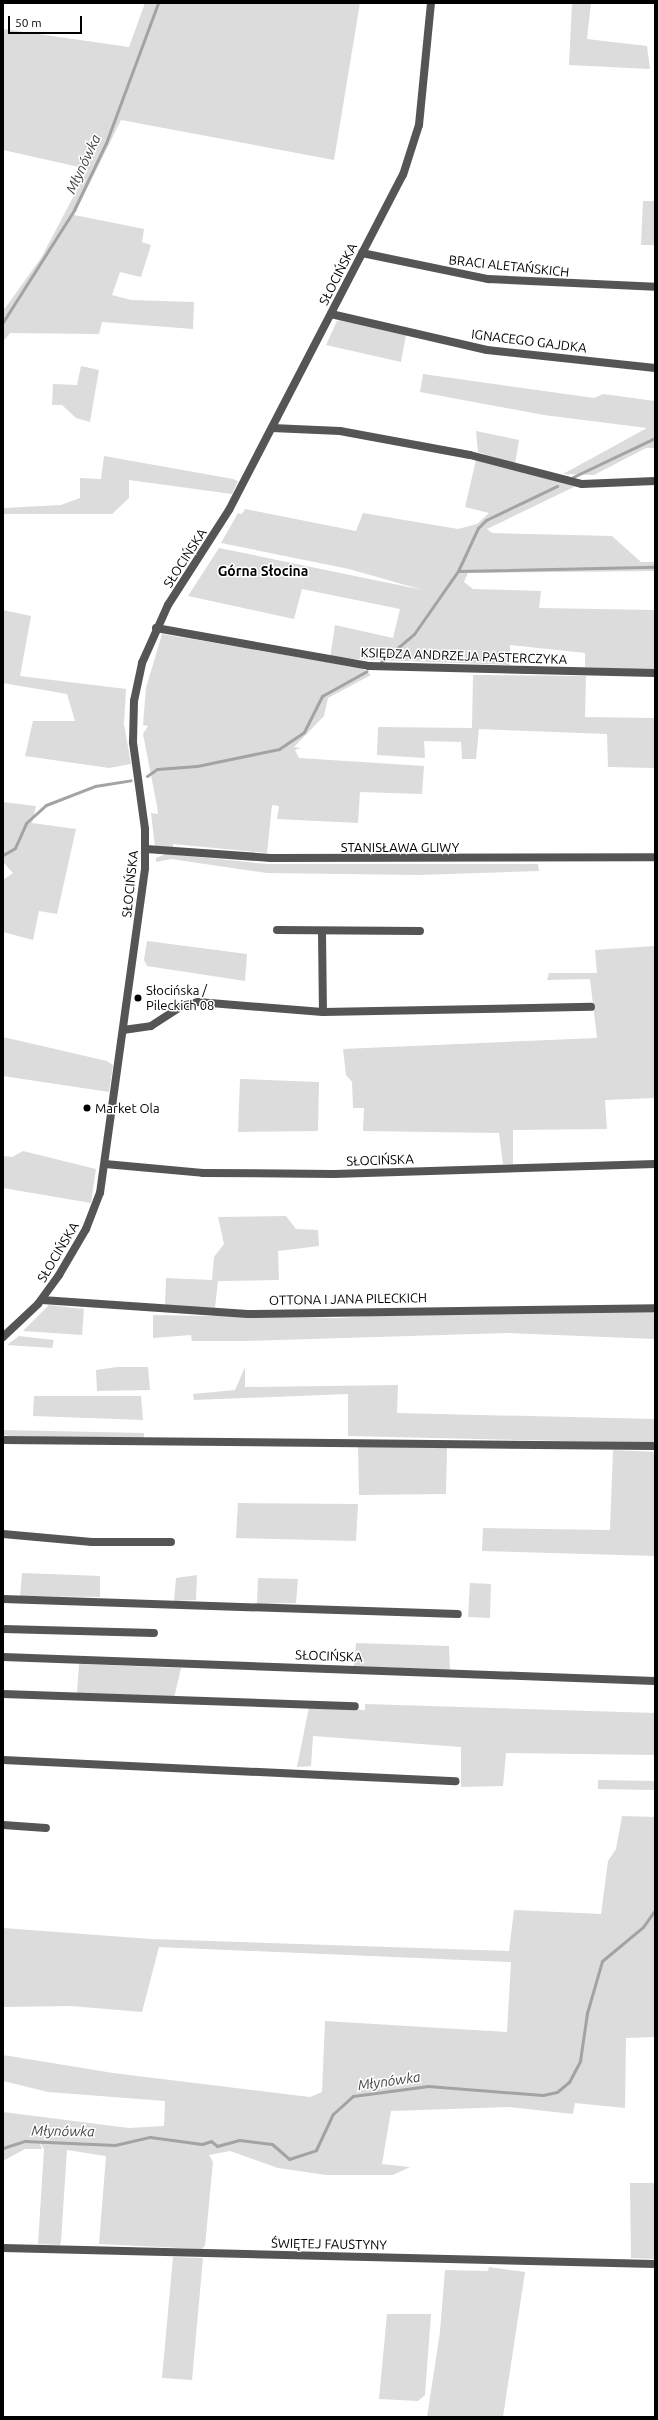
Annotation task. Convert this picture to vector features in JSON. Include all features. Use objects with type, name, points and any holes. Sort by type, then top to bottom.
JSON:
[{"type":"street","name":"SŁOCIŃSKA","points":[[3,1337],[42,1300],[86,1229],[105,1164],[146,849],[133,717],[142,663],[156,628],[211,541],[272,428],[412,152],[422,107],[431,3]]},
{"type":"street","name":"BRACI ALETAŃSKICH","points":[[362,253],[488,279],[655,287]]},
{"type":"street","name":"IGNACEGO GAJDKA","points":[[331,314],[487,350],[655,368]]},
{"type":"street","points":[[272,428],[340,431],[470,455],[582,484],[655,481]]},
{"type":"street","name":"KSIĘDZA ANDRZEJA PASTERCZYKA","points":[[156,628],[369,666],[655,673]]},
{"type":"street","name":"STANISŁAWA GLIWY","points":[[146,849],[271,858],[655,857]]},
{"type":"street","points":[[277,930],[322,932],[420,932]]},
{"type":"street","points":[[322,932],[323,1012]]},
{"type":"street","points":[[123,1030],[151,1026],[182,1006],[198,1002],[323,1012],[591,1007]]},
{"type":"street","name":"SŁOCIŃSKA","points":[[105,1164],[167,1171],[310,1174],[655,1164]]},
{"type":"street","name":"OTTONA I JANA PILECKICH","points":[[42,1300],[248,1314],[655,1308]]},
{"type":"street","points":[[3,1440],[655,1446]]},
{"type":"street","points":[[3,1534],[92,1542],[171,1542]]},
{"type":"street","points":[[3,1599],[458,1614]]},
{"type":"street","points":[[3,1629],[154,1633]]},
{"type":"street","name":"SŁOCIŃSKA","points":[[3,1657],[655,1681]]},
{"type":"street","points":[[3,1694],[355,1706]]},
{"type":"street","points":[[3,1760],[456,1781]]},
{"type":"street","points":[[3,1825],[46,1828]]},
{"type":"street","name":"ŚWIĘTEJ FAUSTYNY","points":[[3,2248],[655,2264]]},
{"type":"shaded area","points":[[145,3],[360,3],[334,160],[121,120],[74,215],[144,229],[142,242],[151,245],[141,277],[120,272],[112,295],[131,300],[194,302],[193,329],[102,322],[99,334],[10,333],[3,342],[3,311],[41,258],[88,169],[3,150],[3,29],[129,47]]},
{"type":"shaded area","points":[[572,3],[591,3],[587,39],[647,46],[650,69],[569,65]]},
{"type":"shaded area","points":[[643,201],[655,201],[655,245],[641,245]]},
{"type":"shaded area","points":[[341,320],[406,335],[401,362],[326,345],[337,321]]},
{"type":"shaded area","points":[[81,366],[99,370],[90,422],[76,418],[62,405],[52,405],[53,384],[77,385]]},
{"type":"shaded area","points":[[423,374],[594,398],[603,394],[655,401],[655,448],[646,448],[594,475],[563,474],[647,428],[544,415],[420,392]]},
{"type":"shaded area","points":[[476,431],[519,440],[515,464],[478,452]]},
{"type":"shaded area","points":[[104,456],[238,481],[232,494],[129,480],[129,498],[112,514],[3,514],[3,508],[61,505],[80,498],[80,478],[101,479]]},
{"type":"shaded area","points":[[476,460],[576,486],[487,529],[492,533],[612,536],[641,562],[655,562],[655,571],[468,573],[464,582],[473,589],[541,591],[539,608],[655,610],[655,670],[585,667],[585,653],[510,645],[510,665],[330,658],[335,625],[393,638],[400,609],[302,589],[294,619],[188,596],[219,548],[423,590],[349,569],[221,543],[238,513],[242,514],[245,509],[356,531],[363,513],[458,529],[477,524],[489,513],[465,507]]},
{"type":"shaded area","points":[[3,610],[31,616],[20,676],[126,689],[124,724],[131,764],[109,768],[25,756],[33,721],[75,721],[67,694],[3,683]]},
{"type":"shaded area","points":[[162,634],[362,668],[371,675],[328,698],[324,716],[294,747],[301,748],[295,750],[299,758],[424,766],[422,794],[360,792],[358,823],[277,819],[279,806],[272,805],[267,853],[173,844],[173,847],[155,847],[151,813],[158,814],[143,734],[148,726],[143,725],[146,688]]},
{"type":"shaded area","points":[[473,675],[586,676],[585,717],[655,718],[655,768],[608,767],[607,734],[479,729],[476,759],[462,759],[461,742],[424,741],[425,758],[377,755],[378,727],[472,728]]},
{"type":"shaded area","points":[[3,802],[36,806],[32,823],[76,829],[57,914],[39,911],[33,940],[3,932],[3,880],[13,873],[3,862]]},
{"type":"shaded area","points":[[166,854],[268,864],[538,864],[539,871],[419,875],[267,873],[171,859],[156,862],[156,858]]},
{"type":"shaded area","points":[[147,941],[247,954],[245,981],[147,966],[144,960]]},
{"type":"shaded area","points":[[655,946],[655,1098],[605,1100],[607,1129],[513,1130],[513,1164],[503,1164],[499,1133],[363,1131],[364,1108],[353,1108],[352,1082],[346,1075],[343,1049],[597,1038],[590,979],[547,980],[549,973],[597,973],[595,950]]},
{"type":"shaded area","points":[[3,1037],[107,1061],[113,1065],[109,1092],[3,1076]]},
{"type":"shaded area","points":[[240,1079],[319,1082],[318,1131],[238,1132]]},
{"type":"shaded area","points":[[23,1151],[96,1169],[91,1203],[3,1188],[3,1156],[12,1157]]},
{"type":"shaded area","points":[[286,1216],[296,1229],[318,1230],[319,1246],[278,1251],[279,1280],[218,1281],[215,1308],[165,1306],[166,1278],[212,1280],[214,1257],[224,1244],[218,1217]]},
{"type":"shaded area","points":[[49,1305],[84,1309],[82,1335],[23,1331]]},
{"type":"shaded area","points":[[452,1311],[655,1311],[655,1339],[508,1333],[244,1341],[192,1341],[191,1335],[153,1338],[153,1315],[337,1318]]},
{"type":"shaded area","points":[[19,1336],[54,1340],[52,1348],[7,1345]]},
{"type":"shaded area","points":[[117,1367],[148,1367],[150,1390],[97,1391],[96,1370]]},
{"type":"shaded area","points":[[245,1367],[245,1387],[398,1385],[397,1413],[655,1419],[655,1443],[348,1436],[348,1394],[194,1400],[193,1394],[235,1390]]},
{"type":"shaded area","points":[[34,1396],[141,1396],[143,1420],[33,1416]]},
{"type":"shaded area","points":[[3,1430],[144,1433],[144,1440],[11,1436],[3,1435]]},
{"type":"shaded area","points":[[358,1446],[447,1448],[446,1494],[359,1495]]},
{"type":"shaded area","points":[[613,1450],[655,1452],[655,1556],[482,1551],[483,1528],[610,1530]]},
{"type":"shaded area","points":[[238,1503],[358,1504],[356,1541],[236,1538]]},
{"type":"shaded area","points":[[22,1573],[100,1576],[100,1597],[20,1596]]},
{"type":"shaded area","points":[[197,1575],[196,1600],[174,1601],[176,1578]]},
{"type":"shaded area","points":[[258,1578],[298,1579],[296,1603],[257,1604]]},
{"type":"shaded area","points":[[470,1583],[491,1584],[490,1618],[468,1617]]},
{"type":"shaded area","points":[[356,1643],[449,1646],[450,1670],[354,1666]]},
{"type":"shaded area","points":[[79,1664],[181,1668],[174,1698],[77,1694]]},
{"type":"shaded area","points":[[365,1704],[655,1713],[655,1755],[506,1753],[503,1786],[461,1787],[461,1747],[313,1736],[311,1766],[297,1767],[309,1707],[365,1710]]},
{"type":"shaded area","points":[[598,1780],[655,1781],[655,1790],[598,1789]]},
{"type":"shaded area","points":[[622,1816],[655,1817],[655,2037],[626,2038],[625,2108],[575,2103],[573,2114],[509,2107],[391,2111],[382,2164],[410,2167],[393,2175],[326,2175],[278,2168],[230,2151],[209,2155],[213,2162],[205,2246],[201,2249],[99,2244],[106,2156],[67,2150],[60,2245],[38,2244],[44,2149],[39,2141],[42,2149],[25,2149],[3,2161],[3,2112],[129,2128],[164,2126],[165,2101],[48,2092],[3,2081],[3,2055],[113,2073],[310,2097],[322,2092],[325,2021],[507,2032],[511,1962],[159,1947],[142,2012],[71,2006],[3,2007],[3,1928],[151,1939],[509,1951],[514,1910],[601,1914],[608,1861],[616,1849]]},
{"type":"shaded area","points":[[630,2183],[655,2183],[655,2259],[631,2258]]},
{"type":"shaded area","points":[[173,2257],[203,2258],[192,2380],[162,2378]]},
{"type":"shaded area","points":[[489,2267],[525,2272],[503,2417],[427,2417],[440,2332],[445,2270],[488,2271]]},
{"type":"shaded area","points":[[387,2314],[431,2314],[425,2395],[418,2401],[379,2399]]},
{"type":"waterway","name":"Młynówka","points":[[3,322],[74,210],[106,143],[158,3]]},
{"type":"waterway","points":[[573,477],[655,438]]},
{"type":"waterway","points":[[458,571],[478,528],[486,520],[557,486]]},
{"type":"waterway","points":[[381,662],[414,634],[458,571],[655,567]]},
{"type":"waterway","points":[[147,776],[157,769],[197,766],[279,749],[304,732],[322,696],[367,671]]},
{"type":"waterway","points":[[3,855],[15,848],[26,823],[46,805],[95,786],[131,780]]},
{"type":"waterway","name":"Młynówka","points":[[3,2148],[25,2141],[115,2145],[150,2137],[202,2144],[211,2141],[217,2146],[239,2140],[272,2144],[289,2159],[316,2150],[333,2114],[353,2096],[428,2086],[543,2095],[557,2092],[569,2082],[580,2061],[587,2013],[602,1961],[643,1927],[655,1910]]},
{"type":"place","name":"Słocińska / Pileckich 08","points":[[138,998]]},
{"type":"place","name":"Market Ola","points":[[87,1108]]},
{"type":"district","name":"Górna Słocina","points":[[263,571]]}]
